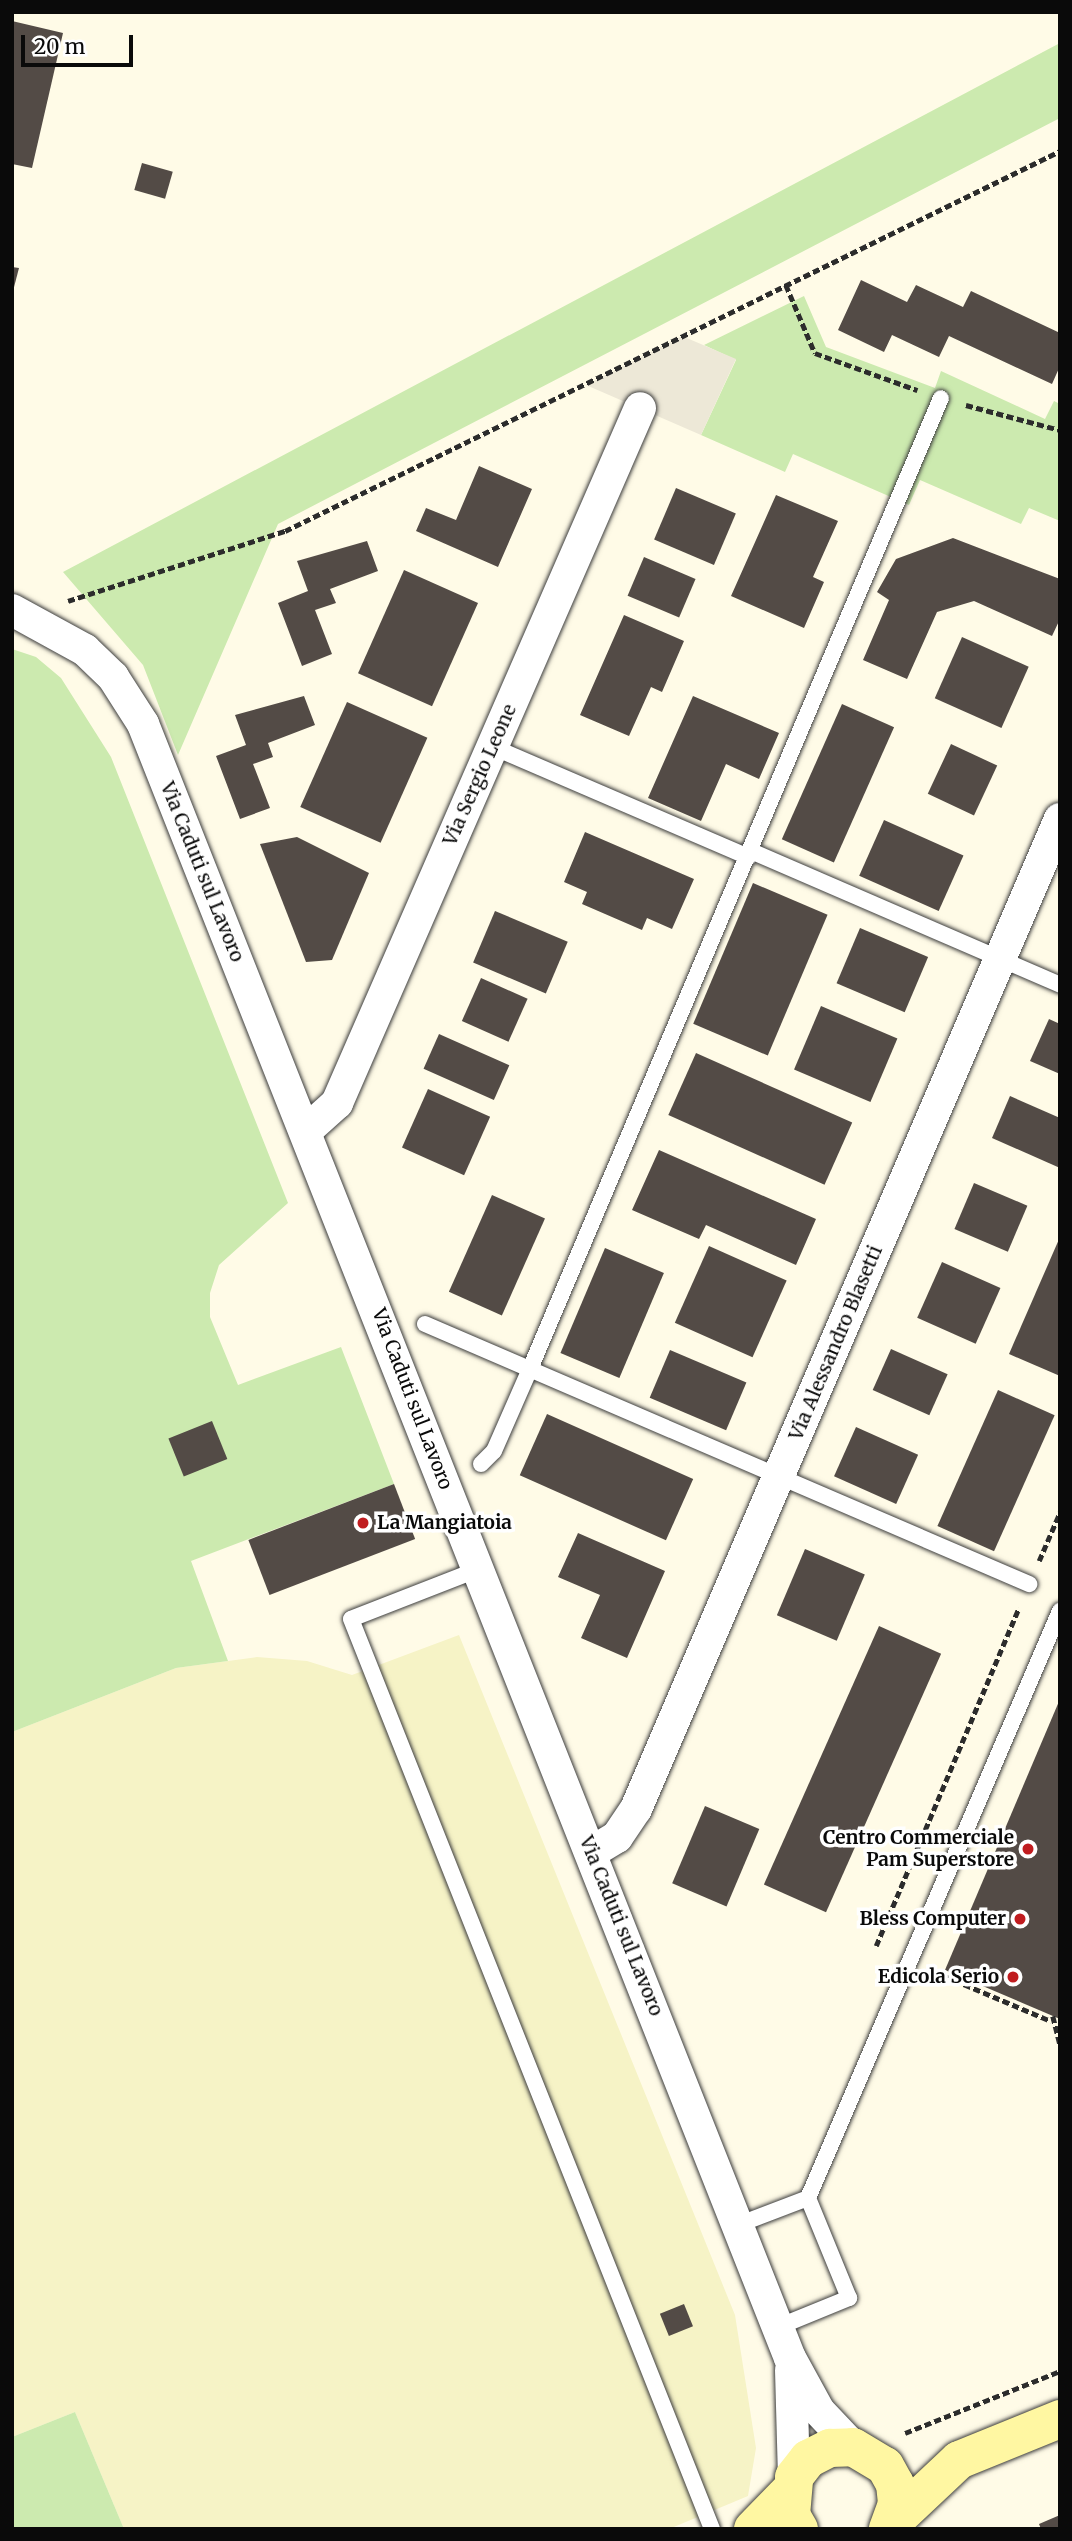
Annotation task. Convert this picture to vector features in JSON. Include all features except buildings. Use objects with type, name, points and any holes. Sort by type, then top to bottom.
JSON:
[{"type":"main road","points":[[889,2526],[959,2460],[1060,2419]]},
{"type":"main road","points":[[752,2529],[792,2484],[808,2459],[830,2448],[959,2460]]},
{"type":"main road","points":[[861,2450],[895,2484],[889,2526]]},
{"type":"main road","points":[[792,2484],[799,2529]]},
{"type":"street","name":"Via Sergio Leone","points":[[306,1132],[337,1103],[640,408]]},
{"type":"street","name":"Via Caduti sul Lavoro","points":[[22,613],[104,668],[143,724],[740,2224],[790,2358],[819,2411],[861,2450]]},
{"type":"street","name":"Via Alessandro Blasetti","points":[[592,1852],[617,1836],[636,1809],[1060,819]]},
{"type":"street","name":"Via Caduti sul Lavoro","points":[[790,2358],[792,2484]]},
{"type":"lane","points":[[481,1464],[530,1369],[941,398]]},
{"type":"lane","points":[[492,747],[1060,985]]},
{"type":"lane","points":[[425,1324],[1029,1584]]},
{"type":"lane","points":[[479,1569],[351,1619],[712,2529]]},
{"type":"lane","points":[[779,2327],[849,2298],[808,2198],[1060,1611]]},
{"type":"lane","points":[[740,2224],[808,2198]]},
{"type":"path","points":[[22,613],[285,531],[1060,151]]},
{"type":"path","points":[[786,285],[816,353],[941,398],[1060,430]]},
{"type":"path","points":[[876,1946],[1060,1512]]},
{"type":"path","points":[[928,1969],[1051,2018],[1060,2045]]},
{"type":"path","points":[[905,2433],[1060,2371]]},
{"type":"shaded area","points":[[682,336],[736,359],[701,435],[586,385]]},
{"type":"shaded area","points":[[459,1635],[735,2315],[756,2448],[748,2496],[669,2529],[124,2529],[75,2412],[12,2437],[12,1732],[176,1668],[257,1657],[307,1661],[352,1675]]},
{"type":"green space","points":[[1060,43],[1060,118],[278,524],[178,755],[143,665],[63,572]]},
{"type":"green space","points":[[804,296],[826,347],[935,388],[941,371],[1045,419],[1054,401],[1060,404],[1060,521],[1029,508],[1021,524],[920,480],[909,505],[793,454],[785,472],[701,435],[736,360],[704,345]]},
{"type":"green space","points":[[12,649],[36,657],[61,678],[111,757],[288,1203],[219,1265],[210,1293],[210,1317],[238,1385],[341,1347],[394,1484],[191,1561],[228,1661],[176,1668],[12,1732]]},
{"type":"green space","points":[[75,2412],[124,2529],[12,2529],[12,2437]]},
{"type":"place","name":"La Mangiatoia","points":[[363,1523]]},
{"type":"place","name":"Centro Commerciale Pam Superstore","points":[[1028,1849]]},
{"type":"place","name":"Bless Computer","points":[[1020,1919]]},
{"type":"place","name":"Edicola Serio","points":[[1013,1977]]}]
